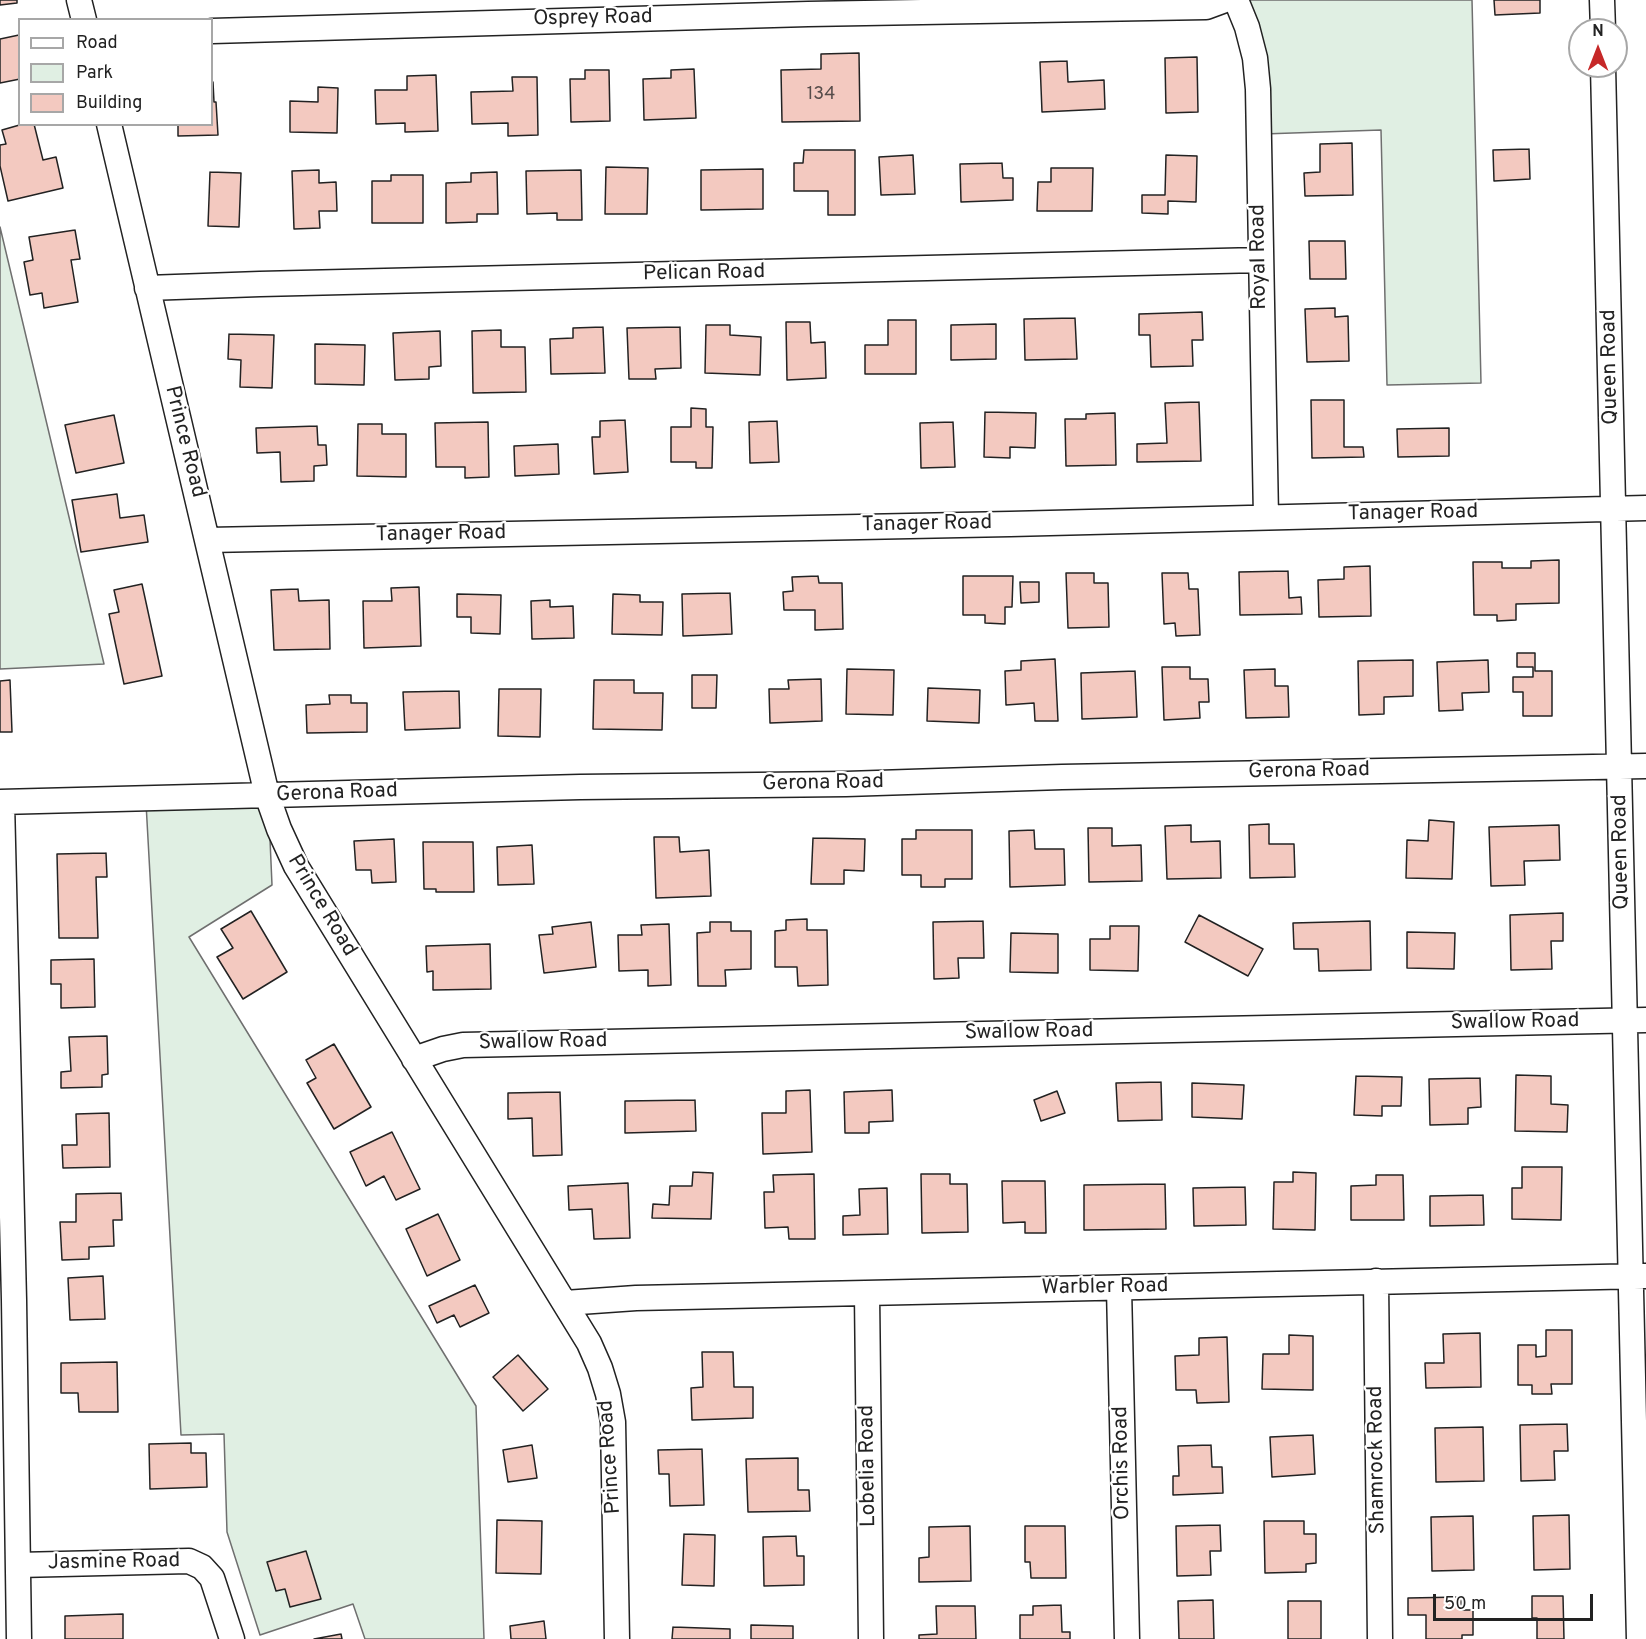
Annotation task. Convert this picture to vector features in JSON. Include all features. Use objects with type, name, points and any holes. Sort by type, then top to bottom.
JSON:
[{"type":"street","points":[[79,0],[84,18]]},
{"type":"street","name":"Osprey Road","points":[[213,32],[808,14],[1206,7],[1225,0]]},
{"type":"street","name":"Royal Road","points":[[1236,0],[1247,27],[1255,58],[1258,89],[1266,517]]},
{"type":"street","points":[[1602,0],[1602,18]]},
{"type":"street","name":"Queen Road","points":[[1603,78],[1620,766],[1636,1020],[1639,1639]]},
{"type":"street","name":"Prince Road","points":[[109,126],[267,795],[279,829],[296,866],[565,1303],[589,1343],[600,1368],[613,1422],[617,1639]]},
{"type":"street","name":"Pelican Road","points":[[147,288],[1260,260]]},
{"type":"street","name":"Tanager Road","points":[[208,540],[1646,508]]},
{"type":"street","name":"Gerona Road","points":[[1,802],[1646,766]]},
{"type":"street","points":[[1,802],[19,1639]]},
{"type":"street","name":"Swallow Road","points":[[414,1059],[463,1045],[1636,1020]]},
{"type":"street","name":"Warbler Road","points":[[565,1303],[636,1298],[1638,1276]]},
{"type":"street","name":"Shamrock Road","points":[[1376,1281],[1380,1639]]},
{"type":"street","name":"Orchis Road","points":[[1119,1288],[1126,1639]]},
{"type":"street","name":"Lobelia Road","points":[[867,1294],[871,1639]]},
{"type":"street","name":"Jasmine Road","points":[[18,1565],[189,1561],[202,1567],[212,1578],[232,1639]]},
{"type":"green space","points":[[1232,0],[1472,0],[1481,383],[1387,385],[1381,130],[1263,134]]},
{"type":"green space","points":[[0,227],[104,664],[0,669]]},
{"type":"green space","points":[[268,794],[272,885],[189,937],[476,1406],[484,1639],[365,1639],[353,1604],[260,1635],[227,1532],[224,1434],[181,1435],[146,803]]},
{"type":"building","points":[[0,0],[17,0],[17,3],[0,5]]},
{"type":"building","points":[[1494,0],[1540,0],[1540,13],[1495,15]]},
{"type":"building","points":[[18,35],[18,79],[0,83],[0,39]]},
{"type":"building","points":[[859,53],[860,121],[782,122],[781,70],[821,69],[821,54]]},
{"type":"building","points":[[1197,57],[1198,112],[1166,113],[1165,58]]},
{"type":"building","points":[[1067,61],[1068,82],[1104,80],[1105,109],[1042,112],[1040,62]]},
{"type":"building","points":[[694,69],[696,118],[644,120],[643,79],[671,78],[671,70]]},
{"type":"building","points":[[585,70],[609,70],[610,121],[571,122],[570,79],[585,79]]},
{"type":"building","points":[[436,75],[438,131],[405,132],[405,123],[376,124],[375,90],[407,90],[407,76]]},
{"type":"building","points":[[512,77],[537,77],[538,135],[508,136],[508,123],[472,124],[471,92],[513,91]]},
{"type":"building","points":[[213,82],[218,135],[178,136],[178,126],[213,126]]},
{"type":"building","points":[[318,87],[338,88],[337,133],[290,132],[290,101],[318,102]]},
{"type":"building","points":[[18,125],[34,126],[43,160],[56,157],[63,188],[8,201],[0,166],[0,145],[6,144],[2,130]]},
{"type":"building","points":[[1352,143],[1353,195],[1305,196],[1304,173],[1320,172],[1320,144]]},
{"type":"building","points":[[1529,149],[1530,179],[1494,181],[1493,150]]},
{"type":"building","points":[[804,150],[855,150],[855,215],[828,215],[828,191],[794,191],[794,163],[803,163]]},
{"type":"building","points":[[913,155],[915,194],[881,195],[879,157]]},
{"type":"building","points":[[1166,155],[1197,156],[1196,202],[1168,201],[1168,214],[1142,213],[1142,195],[1165,195]]},
{"type":"building","points":[[1002,163],[1003,178],[1013,178],[1013,200],[961,202],[960,164]]},
{"type":"building","points":[[606,167],[648,168],[647,214],[605,214]]},
{"type":"building","points":[[1051,168],[1093,168],[1092,211],[1037,211],[1038,182],[1051,182]]},
{"type":"building","points":[[763,169],[763,209],[701,210],[701,170]]},
{"type":"building","points":[[319,170],[319,183],[336,182],[337,211],[319,211],[320,228],[294,229],[292,171]]},
{"type":"building","points":[[581,170],[582,220],[557,220],[557,213],[527,214],[526,171]]},
{"type":"building","points":[[210,172],[241,173],[239,227],[208,226]]},
{"type":"building","points":[[497,172],[498,214],[477,214],[477,222],[446,223],[446,183],[471,182],[471,173]]},
{"type":"building","points":[[391,175],[423,175],[423,223],[372,223],[372,181],[391,181]]},
{"type":"building","points":[[75,230],[80,259],[71,260],[78,302],[44,308],[42,293],[30,295],[24,262],[33,260],[29,237]]},
{"type":"building","points":[[1309,241],[1345,241],[1346,279],[1310,279]]},
{"type":"building","points":[[1335,308],[1335,317],[1348,316],[1349,361],[1307,362],[1305,309]]},
{"type":"building","points":[[1202,312],[1203,340],[1192,340],[1193,366],[1151,367],[1150,335],[1139,335],[1139,314]]},
{"type":"building","points":[[1075,318],[1077,359],[1025,360],[1024,319]]},
{"type":"building","points":[[888,320],[916,320],[916,374],[865,374],[865,345],[888,345]]},
{"type":"building","points":[[786,322],[810,322],[811,343],[825,342],[826,378],[787,380]]},
{"type":"building","points":[[996,324],[996,359],[951,360],[951,325]]},
{"type":"building","points":[[706,325],[730,325],[730,335],[761,337],[760,375],[705,373]]},
{"type":"building","points":[[603,327],[605,373],[551,374],[550,339],[573,338],[573,328]]},
{"type":"building","points":[[680,327],[681,368],[655,369],[656,379],[629,379],[627,328]]},
{"type":"building","points":[[501,330],[501,347],[525,347],[526,392],[473,393],[472,331]]},
{"type":"building","points":[[440,331],[441,366],[429,367],[429,379],[395,380],[393,333]]},
{"type":"building","points":[[229,334],[274,335],[272,388],[240,387],[241,360],[228,359]]},
{"type":"building","points":[[315,344],[365,345],[364,385],[315,384]]},
{"type":"building","points":[[1311,400],[1344,400],[1344,447],[1363,447],[1364,457],[1312,458]]},
{"type":"building","points":[[1199,402],[1201,461],[1137,462],[1137,444],[1167,443],[1165,403]]},
{"type":"building","points":[[691,408],[706,409],[706,427],[713,427],[712,468],[696,468],[696,462],[671,462],[671,427],[691,427]]},
{"type":"building","points":[[985,412],[1036,413],[1035,448],[1010,447],[1010,458],[984,457]]},
{"type":"building","points":[[1115,413],[1116,465],[1066,466],[1065,419],[1086,419],[1086,414]]},
{"type":"building","points":[[114,415],[124,463],[76,473],[65,425]]},
{"type":"building","points":[[625,420],[628,472],[594,474],[592,437],[600,437],[600,421]]},
{"type":"building","points":[[777,421],[779,462],[750,463],[749,422]]},
{"type":"building","points":[[488,422],[489,477],[465,478],[465,467],[436,467],[435,423]]},
{"type":"building","points":[[953,422],[955,467],[921,468],[920,423]]},
{"type":"building","points":[[358,424],[382,424],[382,434],[406,434],[406,477],[357,476]]},
{"type":"building","points":[[317,426],[318,445],[326,445],[327,465],[314,466],[314,481],[281,482],[280,452],[257,453],[256,428]]},
{"type":"building","points":[[1449,428],[1449,456],[1398,457],[1397,429]]},
{"type":"building","points":[[558,444],[559,474],[515,476],[514,446]]},
{"type":"building","points":[[117,494],[120,518],[144,515],[148,542],[81,552],[72,500]]},
{"type":"building","points":[[1559,560],[1559,603],[1516,604],[1516,620],[1497,621],[1497,615],[1474,615],[1473,562],[1502,562],[1502,568],[1531,568],[1531,561]]},
{"type":"building","points":[[1370,566],[1371,616],[1319,617],[1318,580],[1344,579],[1344,567]]},
{"type":"building","points":[[1288,571],[1289,598],[1301,597],[1302,614],[1240,615],[1239,572]]},
{"type":"building","points":[[1066,573],[1094,573],[1094,583],[1108,583],[1109,627],[1068,628]]},
{"type":"building","points":[[1162,573],[1188,573],[1189,589],[1198,589],[1200,635],[1176,636],[1175,623],[1164,624]]},
{"type":"building","points":[[818,576],[819,583],[842,583],[843,629],[815,630],[815,610],[784,610],[783,592],[793,591],[792,577]]},
{"type":"building","points":[[963,576],[1013,576],[1012,607],[1005,607],[1005,624],[985,623],[985,615],[963,615]]},
{"type":"building","points":[[1020,582],[1039,582],[1039,602],[1021,603]]},
{"type":"building","points":[[142,584],[162,676],[124,684],[109,614],[119,612],[114,590]]},
{"type":"building","points":[[419,587],[421,646],[364,648],[363,601],[392,601],[391,588]]},
{"type":"building","points":[[298,589],[299,601],[329,600],[330,649],[274,650],[271,590]]},
{"type":"building","points":[[730,593],[732,634],[683,636],[682,594]]},
{"type":"building","points":[[457,594],[501,595],[500,634],[471,633],[471,617],[457,617]]},
{"type":"building","points":[[613,594],[640,595],[640,602],[663,602],[662,635],[612,634]]},
{"type":"building","points":[[550,600],[550,607],[573,606],[574,638],[532,639],[531,601]]},
{"type":"building","points":[[1517,653],[1535,653],[1535,671],[1552,671],[1552,716],[1523,716],[1523,692],[1513,692],[1513,677],[1533,677],[1533,667],[1517,667]]},
{"type":"building","points":[[1055,659],[1058,721],[1035,721],[1034,703],[1006,705],[1005,671],[1021,670],[1021,661]]},
{"type":"building","points":[[1413,660],[1413,696],[1384,697],[1384,714],[1359,715],[1358,661]]},
{"type":"building","points":[[1488,660],[1489,692],[1462,693],[1463,710],[1439,711],[1437,662]]},
{"type":"building","points":[[1162,667],[1190,667],[1190,679],[1208,679],[1209,702],[1199,702],[1200,718],[1164,720]]},
{"type":"building","points":[[847,669],[894,670],[893,715],[846,714]]},
{"type":"building","points":[[1275,669],[1275,686],[1288,686],[1289,717],[1246,718],[1244,670]]},
{"type":"building","points":[[1135,671],[1137,717],[1082,719],[1081,673]]},
{"type":"building","points":[[692,675],[717,675],[716,708],[692,708]]},
{"type":"building","points":[[821,679],[822,721],[770,723],[769,689],[789,689],[788,680]]},
{"type":"building","points":[[10,680],[12,732],[0,732],[0,681]]},
{"type":"building","points":[[594,680],[634,680],[634,693],[663,693],[662,730],[593,729]]},
{"type":"building","points":[[928,688],[980,690],[979,723],[927,721]]},
{"type":"building","points":[[499,689],[541,689],[540,737],[498,736]]},
{"type":"building","points":[[459,691],[460,728],[405,730],[403,692]]},
{"type":"building","points":[[329,695],[351,695],[351,703],[367,703],[367,732],[307,733],[306,705],[330,704]]},
{"type":"building","points":[[1429,820],[1454,822],[1452,879],[1406,878],[1407,840],[1428,841]]},
{"type":"building","points":[[1269,824],[1269,844],[1294,844],[1295,877],[1250,878],[1249,825]]},
{"type":"building","points":[[1191,825],[1191,842],[1220,841],[1221,878],[1167,879],[1165,826]]},
{"type":"building","points":[[1559,825],[1560,860],[1524,861],[1525,885],[1491,886],[1489,827]]},
{"type":"building","points":[[1088,828],[1112,828],[1112,846],[1141,845],[1142,881],[1089,882]]},
{"type":"building","points":[[916,830],[972,830],[972,879],[945,879],[945,887],[921,887],[921,875],[902,875],[902,839],[916,839]]},
{"type":"building","points":[[1034,830],[1035,849],[1064,849],[1065,885],[1010,887],[1009,831]]},
{"type":"building","points":[[654,837],[679,837],[680,852],[709,850],[711,896],[656,898]]},
{"type":"building","points":[[813,838],[865,839],[864,871],[844,870],[844,884],[811,884]]},
{"type":"building","points":[[394,839],[396,882],[372,883],[371,870],[356,870],[354,841]]},
{"type":"building","points":[[423,842],[473,842],[474,892],[436,892],[436,889],[424,889]]},
{"type":"building","points":[[532,845],[534,884],[498,885],[497,847]]},
{"type":"building","points":[[106,853],[107,877],[96,877],[98,938],[59,938],[57,854]]},
{"type":"building","points":[[251,911],[287,972],[243,999],[217,957],[233,948],[221,929]]},
{"type":"building","points":[[1563,913],[1563,941],[1551,941],[1552,969],[1511,970],[1510,915]]},
{"type":"building","points":[[1199,915],[1263,949],[1248,976],[1185,942]]},
{"type":"building","points":[[807,919],[807,930],[827,930],[828,985],[798,986],[797,967],[775,967],[775,931],[786,930],[786,920]]},
{"type":"building","points":[[983,921],[984,958],[958,958],[959,978],[934,979],[933,922]]},
{"type":"building","points":[[1370,921],[1371,970],[1319,971],[1318,949],[1294,949],[1293,923]]},
{"type":"building","points":[[591,922],[596,967],[544,973],[539,935],[553,934],[552,927]]},
{"type":"building","points":[[710,922],[731,922],[731,931],[751,931],[751,969],[725,970],[726,986],[698,986],[697,933],[710,932]]},
{"type":"building","points":[[669,924],[671,985],[648,986],[648,970],[619,971],[618,935],[642,935],[641,925]]},
{"type":"building","points":[[1110,926],[1139,926],[1138,971],[1090,970],[1090,939],[1110,939]]},
{"type":"building","points":[[1407,932],[1455,933],[1454,969],[1407,968]]},
{"type":"building","points":[[1011,933],[1058,934],[1058,973],[1010,972]]},
{"type":"building","points":[[490,944],[491,989],[433,990],[433,971],[427,972],[426,946]]},
{"type":"building","points":[[94,959],[95,1007],[61,1008],[61,984],[51,984],[51,960]]},
{"type":"building","points":[[107,1036],[108,1074],[102,1075],[102,1087],[61,1088],[61,1072],[71,1071],[69,1037]]},
{"type":"building","points":[[334,1044],[371,1107],[334,1129],[307,1083],[316,1078],[306,1060]]},
{"type":"building","points":[[1516,1075],[1551,1076],[1551,1104],[1568,1105],[1567,1132],[1515,1131]]},
{"type":"building","points":[[1356,1076],[1402,1077],[1401,1106],[1382,1106],[1382,1116],[1354,1115]]},
{"type":"building","points":[[1480,1078],[1481,1107],[1468,1108],[1468,1124],[1430,1125],[1429,1079]]},
{"type":"building","points":[[1161,1082],[1162,1120],[1118,1121],[1116,1083]]},
{"type":"building","points":[[1192,1083],[1244,1085],[1242,1119],[1192,1117]]},
{"type":"building","points":[[810,1090],[812,1152],[763,1154],[762,1113],[786,1113],[786,1091]]},
{"type":"building","points":[[892,1090],[893,1121],[869,1122],[869,1133],[845,1133],[844,1092]]},
{"type":"building","points":[[1057,1091],[1065,1113],[1041,1121],[1034,1100]]},
{"type":"building","points":[[560,1092],[562,1155],[533,1156],[532,1118],[508,1119],[508,1093]]},
{"type":"building","points":[[695,1100],[696,1131],[625,1133],[625,1101]]},
{"type":"building","points":[[109,1113],[110,1167],[63,1168],[62,1145],[77,1145],[76,1114]]},
{"type":"building","points":[[392,1132],[420,1189],[396,1200],[384,1176],[366,1186],[350,1152]]},
{"type":"building","points":[[1522,1167],[1562,1167],[1561,1220],[1512,1219],[1512,1188],[1522,1188]]},
{"type":"building","points":[[693,1172],[713,1173],[711,1219],[652,1218],[653,1204],[669,1205],[670,1186],[692,1186]]},
{"type":"building","points":[[1293,1172],[1316,1173],[1315,1230],[1273,1229],[1274,1182],[1293,1182]]},
{"type":"building","points":[[814,1174],[815,1239],[789,1239],[788,1227],[765,1228],[764,1192],[774,1192],[773,1175]]},
{"type":"building","points":[[921,1174],[950,1174],[950,1184],[967,1184],[968,1232],[922,1233]]},
{"type":"building","points":[[1376,1175],[1403,1175],[1404,1220],[1351,1220],[1351,1186],[1376,1185]]},
{"type":"building","points":[[1002,1181],[1045,1181],[1046,1233],[1025,1233],[1025,1222],[1003,1223]]},
{"type":"building","points":[[628,1183],[630,1238],[594,1239],[592,1209],[569,1210],[568,1186]]},
{"type":"building","points":[[1165,1184],[1166,1229],[1084,1230],[1084,1185]]},
{"type":"building","points":[[1245,1187],[1246,1225],[1194,1226],[1193,1188]]},
{"type":"building","points":[[887,1188],[888,1234],[843,1235],[843,1216],[860,1215],[859,1189]]},
{"type":"building","points":[[121,1193],[122,1220],[113,1220],[114,1246],[89,1247],[89,1259],[62,1260],[60,1222],[76,1222],[76,1194]]},
{"type":"building","points":[[1483,1195],[1484,1225],[1430,1226],[1430,1196]]},
{"type":"building","points":[[438,1214],[460,1260],[427,1276],[406,1229]]},
{"type":"building","points":[[103,1276],[105,1319],[70,1320],[68,1278]]},
{"type":"building","points":[[475,1285],[489,1313],[460,1327],[454,1315],[437,1323],[429,1306]]},
{"type":"building","points":[[1546,1330],[1572,1330],[1572,1384],[1551,1384],[1552,1394],[1532,1394],[1532,1385],[1518,1385],[1518,1345],[1536,1345],[1536,1357],[1546,1356]]},
{"type":"building","points":[[1480,1333],[1481,1387],[1426,1388],[1425,1363],[1444,1363],[1443,1334]]},
{"type":"building","points":[[1289,1335],[1313,1336],[1313,1390],[1262,1389],[1263,1354],[1289,1354]]},
{"type":"building","points":[[1227,1337],[1229,1402],[1197,1403],[1196,1390],[1176,1390],[1175,1356],[1199,1355],[1199,1338]]},
{"type":"building","points":[[702,1352],[733,1352],[734,1387],[753,1387],[753,1418],[692,1420],[691,1388],[703,1387]]},
{"type":"building","points":[[518,1355],[548,1389],[523,1411],[493,1377]]},
{"type":"building","points":[[117,1362],[118,1412],[79,1412],[78,1393],[61,1393],[61,1363]]},
{"type":"building","points":[[1567,1424],[1568,1451],[1554,1451],[1555,1480],[1521,1481],[1520,1425]]},
{"type":"building","points":[[1483,1427],[1484,1481],[1436,1482],[1435,1428]]},
{"type":"building","points":[[1313,1435],[1315,1474],[1272,1477],[1270,1437]]},
{"type":"building","points":[[191,1443],[191,1453],[206,1453],[207,1487],[150,1489],[149,1444]]},
{"type":"building","points":[[532,1445],[537,1478],[508,1482],[503,1450]]},
{"type":"building","points":[[1211,1445],[1212,1467],[1222,1467],[1223,1493],[1173,1495],[1173,1476],[1179,1476],[1178,1446]]},
{"type":"building","points":[[702,1449],[704,1505],[670,1506],[669,1474],[659,1474],[658,1450]]},
{"type":"building","points":[[798,1458],[798,1490],[809,1490],[810,1511],[748,1512],[746,1459]]},
{"type":"building","points":[[1569,1515],[1570,1569],[1534,1570],[1533,1516]]},
{"type":"building","points":[[1473,1516],[1474,1570],[1432,1571],[1431,1517]]},
{"type":"building","points":[[497,1520],[542,1521],[541,1574],[496,1573]]},
{"type":"building","points":[[1264,1521],[1304,1521],[1304,1534],[1316,1534],[1316,1563],[1306,1564],[1306,1572],[1265,1573]]},
{"type":"building","points":[[1220,1525],[1221,1551],[1210,1551],[1211,1575],[1177,1576],[1176,1526]]},
{"type":"building","points":[[970,1526],[971,1581],[919,1582],[919,1558],[929,1557],[929,1527]]},
{"type":"building","points":[[1025,1526],[1065,1526],[1066,1578],[1031,1578],[1030,1562],[1025,1562]]},
{"type":"building","points":[[684,1534],[715,1535],[714,1586],[682,1585]]},
{"type":"building","points":[[796,1536],[797,1556],[804,1556],[804,1585],[764,1586],[763,1537]]},
{"type":"building","points":[[306,1551],[321,1599],[290,1607],[285,1589],[276,1591],[267,1562]]},
{"type":"building","points":[[1532,1596],[1563,1596],[1564,1639],[1537,1639],[1537,1618],[1532,1618]]},
{"type":"building","points":[[1461,1597],[1461,1610],[1473,1610],[1473,1635],[1462,1635],[1462,1639],[1426,1639],[1426,1615],[1408,1615],[1408,1598]]},
{"type":"building","points":[[1213,1600],[1214,1639],[1179,1639],[1178,1601]]},
{"type":"building","points":[[1288,1601],[1321,1601],[1321,1639],[1288,1639]]},
{"type":"building","points":[[1061,1605],[1062,1632],[1070,1632],[1070,1639],[1020,1639],[1020,1615],[1033,1615],[1033,1606]]},
{"type":"building","points":[[936,1606],[975,1606],[976,1639],[919,1639],[919,1635],[937,1634]]},
{"type":"building","points":[[123,1614],[123,1639],[65,1639],[65,1616]]},
{"type":"building","points":[[544,1621],[546,1639],[511,1639],[510,1626]]},
{"type":"building","points":[[751,1625],[793,1626],[793,1639],[751,1639]]},
{"type":"building","points":[[673,1627],[730,1629],[730,1639],[672,1639]]},
{"type":"building","points":[[341,1634],[342,1639],[314,1639]]}]
